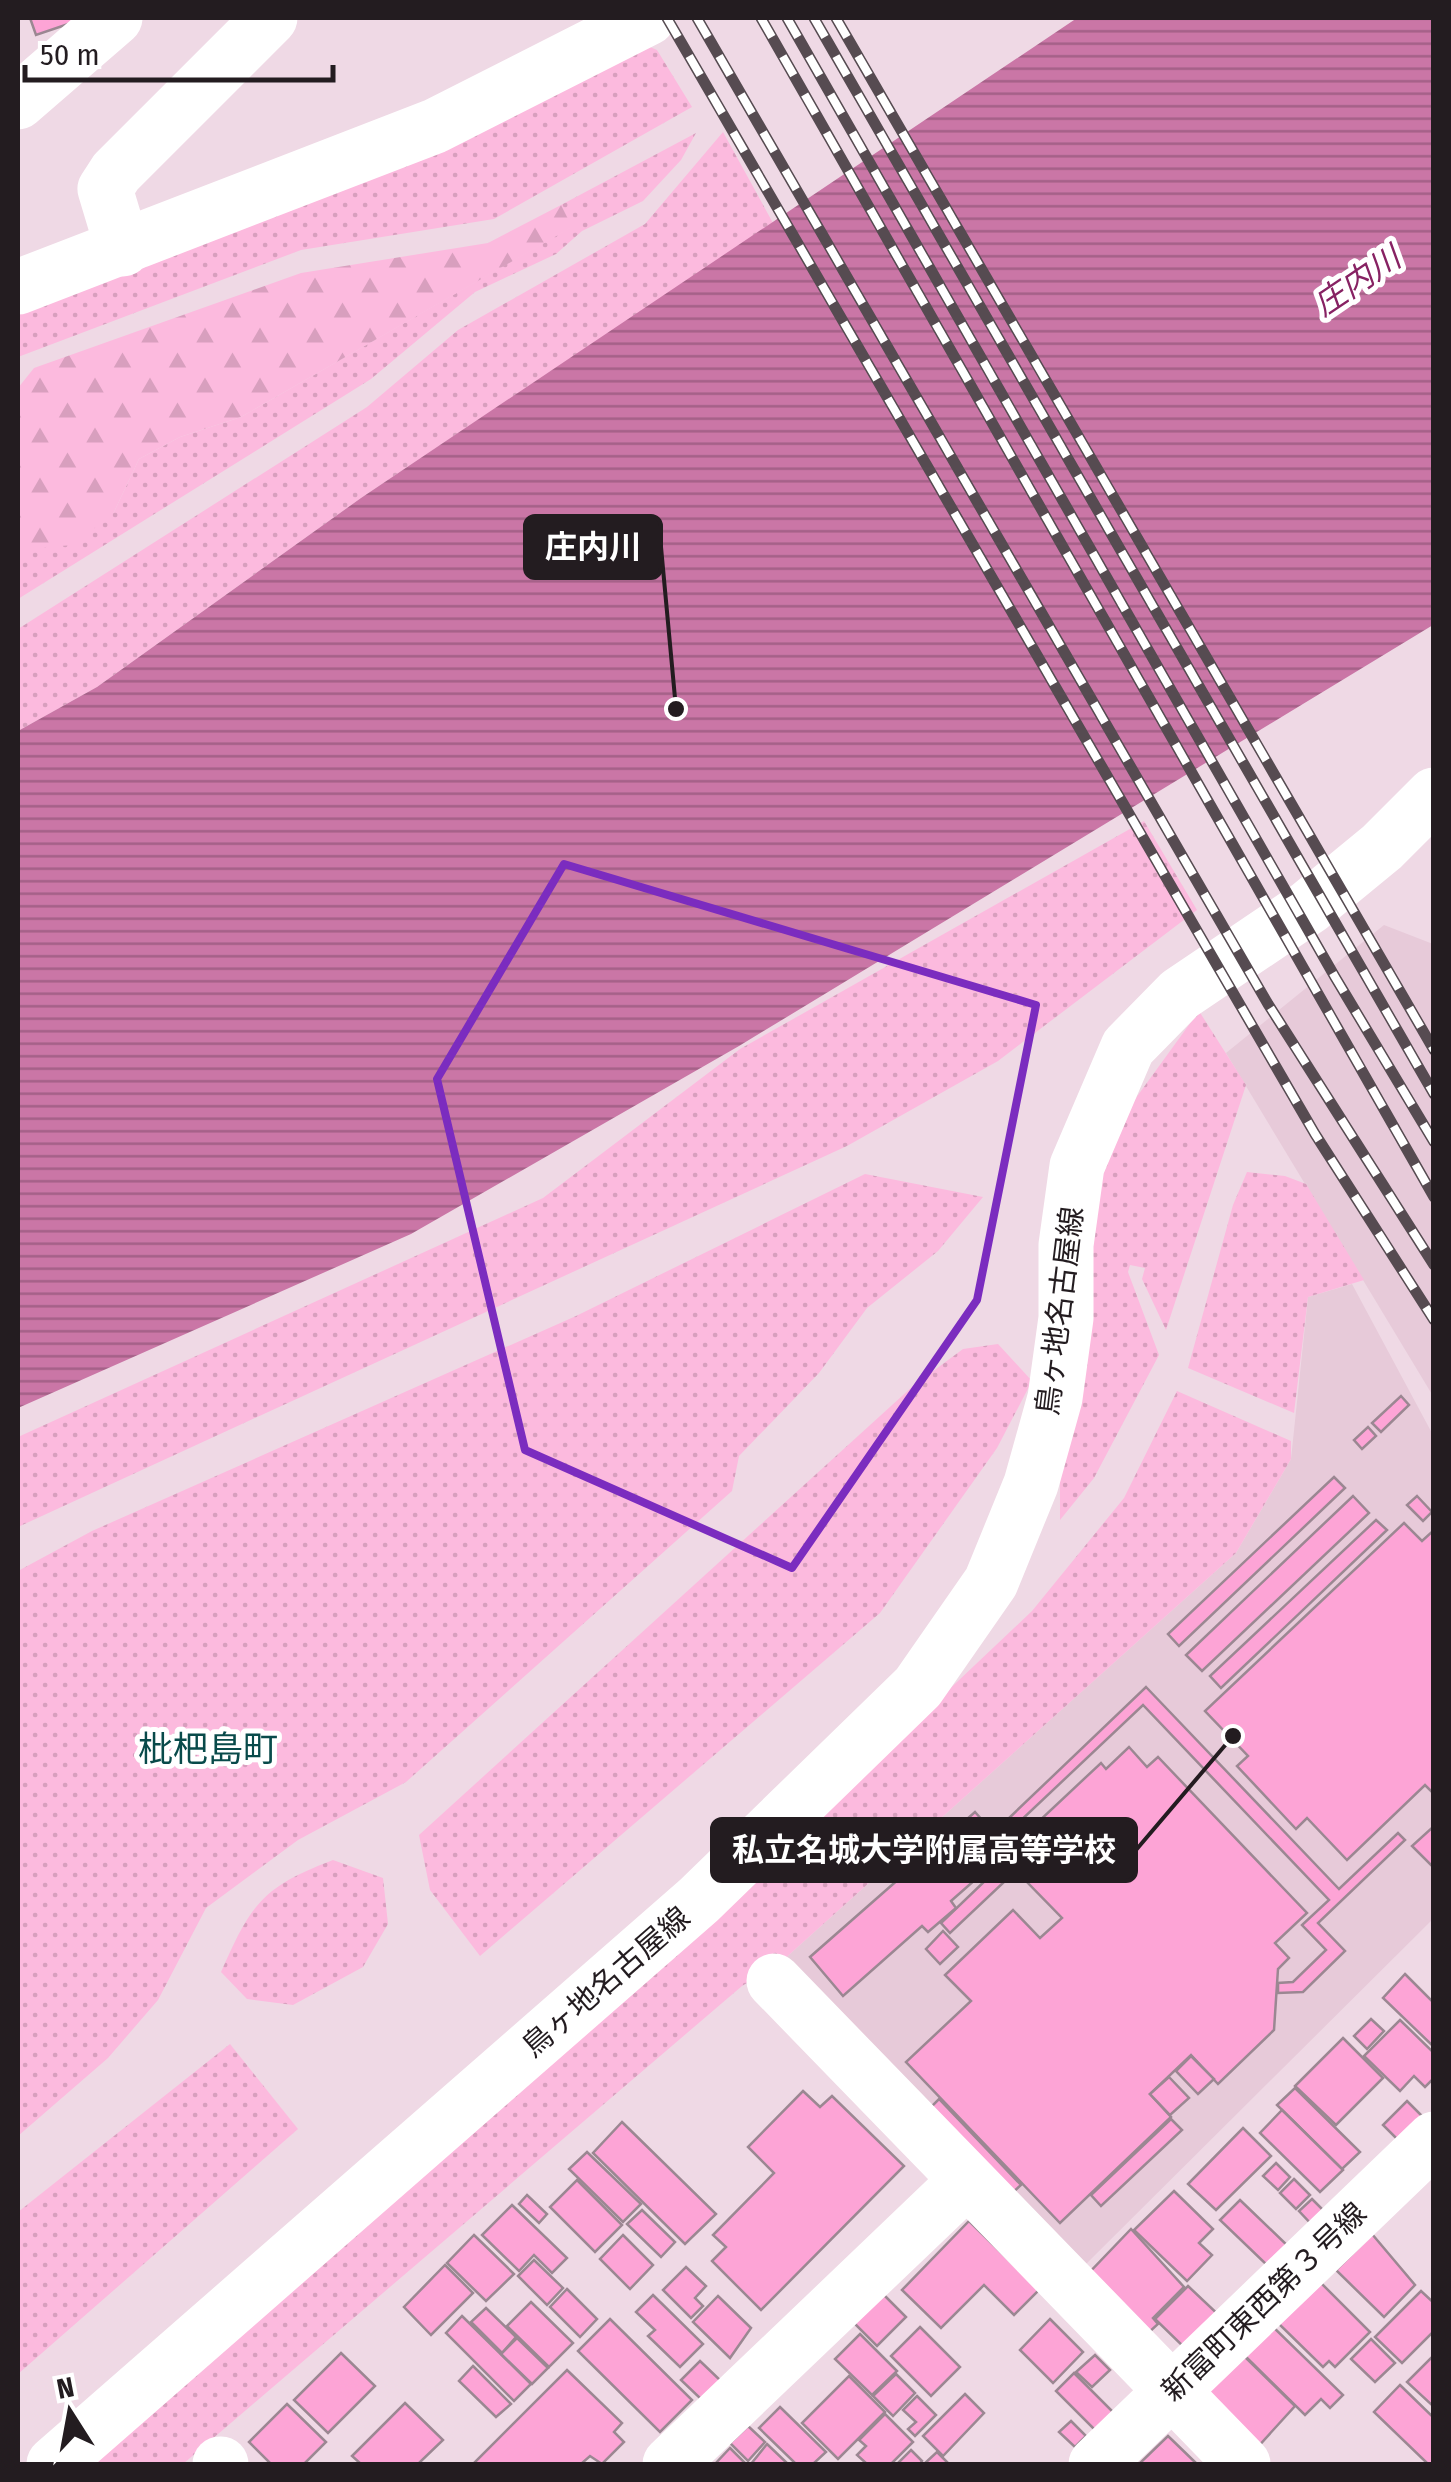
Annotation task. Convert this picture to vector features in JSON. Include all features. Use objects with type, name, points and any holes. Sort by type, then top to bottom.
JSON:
[{"type":"street","points":[[18,102],[116,18]]},
{"type":"street","points":[[124,249],[105,189],[116,172],[270,18]]},
{"type":"street","points":[[18,287],[435,126],[648,18]]},
{"type":"street","name":"鳥ヶ地名古屋線","points":[[54,2464],[699,1900],[918,1687],[991,1582],[1031,1484],[1056,1398],[1066,1318],[1066,1244],[1077,1166],[1128,1048],[1180,994],[1309,906],[1382,847],[1434,795]]},
{"type":"street","points":[[774,1981],[1242,2464]]},
{"type":"street","name":"新富町東西第３号線","points":[[1096,2464],[1434,2139]]},
{"type":"street","points":[[670,2464],[965,2182]]},
{"type":"highlighted area","points":[[564,864],[1036,1005],[977,1300],[792,1568],[525,1450],[437,1079]]},
{"type":"shaded area","points":[[1384,925],[1433,944],[1433,1396],[1226,1053]]},
{"type":"shaded area","points":[[1352,1284],[1433,1435],[1433,1919],[1081,2269],[781,1962],[1236,1553],[1291,1459],[1308,1297]]},
{"type":"green space","points":[[643,44],[657,50],[692,107],[494,219],[301,250],[18,357],[18,305]]},
{"type":"green space","points":[[723,132],[773,223],[361,498],[97,687],[18,731],[18,629],[367,407],[458,330],[645,224]]},
{"type":"green space","points":[[696,133],[681,160],[643,201],[582,231],[556,254],[475,292],[371,379],[18,599],[18,549],[114,512],[139,459],[180,437],[241,417],[571,227],[561,205]]},
{"type":"green space","points":[[561,205],[572,227],[241,417],[180,437],[139,459],[114,512],[74,545],[18,549],[18,388],[34,368],[301,273],[488,243]]},
{"type":"green space","points":[[1144,821],[1197,910],[998,1061],[847,1146],[18,1527],[18,1437],[543,1198],[740,1049]]},
{"type":"green space","points":[[1199,1011],[1246,1085],[1166,1330],[1142,1279],[1145,1268],[1130,1265],[1128,1272],[1159,1355],[1094,1478],[1060,1520],[1060,1476],[1099,1184],[1133,1102]]},
{"type":"green space","points":[[1247,1172],[1285,1176],[1306,1184],[1364,1280],[1308,1297],[1294,1413],[1188,1368],[1233,1205]]},
{"type":"green space","points":[[865,1174],[983,1197],[938,1251],[867,1308],[819,1373],[739,1456],[732,1491],[406,1782],[298,1840],[206,1908],[158,2000],[108,2058],[18,2136],[18,1571],[92,1531],[576,1316]]},
{"type":"green space","points":[[998,1344],[1032,1381],[997,1448],[880,1613],[480,1956],[430,1890],[419,1835],[913,1386],[963,1349]]},
{"type":"green space","points":[[1177,1391],[1291,1441],[1291,1459],[1236,1553],[781,1962],[742,1986],[183,2464],[87,2464],[920,1717],[1032,1611],[1124,1498]]},
{"type":"green space","points":[[333,1860],[383,1878],[388,1924],[363,1967],[293,2005],[247,1999],[221,1972],[241,1930],[274,1889]]},
{"type":"green space","points":[[230,2044],[298,2129],[18,2374],[18,2212]]},
{"type":"water","name":"庄内川","points":[[1077,18],[1433,18],[1433,625],[739,1046],[411,1234],[18,1408],[18,731],[97,687],[361,498]]},
{"type":"building","points":[[30,18],[83,18],[83,19],[36,35]]},
{"type":"building","points":[[1401,1396],[1409,1405],[1381,1432],[1372,1423]]},
{"type":"building","points":[[1368,1427],[1376,1436],[1362,1449],[1354,1440]]},
{"type":"building","points":[[1334,1477],[1345,1488],[1179,1646],[1168,1634]]},
{"type":"building","points":[[1353,1496],[1369,1513],[1202,1671],[1186,1655]]},
{"type":"building","points":[[1417,1496],[1432,1512],[1423,1521],[1407,1505]]},
{"type":"building","points":[[1376,1520],[1387,1530],[1221,1688],[1210,1676]]},
{"type":"building","points":[[1404,1523],[1422,1541],[1434,1530],[1434,1794],[1425,1785],[1347,1860],[1307,1818],[1296,1829],[1237,1766],[1248,1756],[1205,1711]]},
{"type":"building","points":[[1146,1687],[1339,1889],[1398,1833],[1405,1840],[1318,1923],[1345,1951],[1303,1992],[1278,1993],[1278,1983],[1293,1982],[1326,1950],[1302,1925],[1329,1900],[1143,1705],[1015,1826],[1024,1863],[950,1933],[941,1923],[1014,1853],[1008,1819]]},
{"type":"building","points":[[1129,1747],[1147,1767],[1158,1757],[1307,1913],[1275,1943],[1289,1958],[1278,1969],[1274,2030],[1218,2084],[1191,2055],[1150,2094],[1171,2117],[1060,2223],[906,2062],[971,2001],[945,1975],[1013,1910],[1040,1938],[1062,1918],[1027,1882],[1042,1868],[1023,1848],[1043,1829],[1037,1823],[1101,1763],[1106,1769]]},
{"type":"building","points":[[975,1812],[1009,1850],[951,1901],[956,1908],[928,1932],[922,1926],[843,1996],[810,1957]]},
{"type":"building","points":[[1434,1826],[1434,1868],[1412,1846]]},
{"type":"building","points":[[943,1931],[958,1947],[940,1964],[926,1949]]},
{"type":"building","points":[[1405,1974],[1434,2003],[1434,2047],[1383,1998]]},
{"type":"building","points":[[1371,2019],[1384,2031],[1367,2049],[1354,2036]]},
{"type":"building","points":[[1400,2020],[1434,2053],[1434,2078],[1425,2087],[1414,2076],[1400,2091],[1364,2056]]},
{"type":"building","points":[[1343,2038],[1383,2078],[1336,2125],[1295,2086]]},
{"type":"building","points":[[1191,2056],[1214,2079],[1198,2094],[1176,2071]]},
{"type":"building","points":[[1169,2077],[1189,2098],[1170,2115],[1150,2094]]},
{"type":"building","points":[[1295,2088],[1360,2152],[1342,2169],[1277,2105]]},
{"type":"building","points":[[803,2091],[820,2107],[832,2096],[904,2166],[761,2310],[712,2261],[726,2247],[713,2235],[774,2173],[748,2147]]},
{"type":"building","points":[[939,2099],[1021,2185],[1011,2194],[929,2109]]},
{"type":"building","points":[[1407,2101],[1427,2121],[1403,2145],[1383,2125]]},
{"type":"building","points":[[1282,2110],[1343,2170],[1320,2192],[1260,2133]]},
{"type":"building","points":[[1171,2119],[1182,2130],[1101,2206],[1091,2195]]},
{"type":"building","points":[[622,2122],[716,2214],[685,2244],[593,2153]]},
{"type":"building","points":[[1243,2128],[1271,2156],[1216,2210],[1188,2184]]},
{"type":"building","points":[[587,2152],[641,2204],[623,2222],[569,2169]]},
{"type":"building","points":[[1276,2163],[1290,2177],[1278,2190],[1263,2176]]},
{"type":"building","points":[[1294,2179],[1310,2195],[1296,2209],[1280,2193]]},
{"type":"building","points":[[577,2180],[622,2225],[595,2252],[550,2207]]},
{"type":"building","points":[[1174,2191],[1213,2229],[1199,2243],[1212,2255],[1187,2281],[1134,2230]]},
{"type":"building","points":[[527,2195],[547,2214],[539,2223],[519,2204]]},
{"type":"building","points":[[1312,2199],[1327,2214],[1314,2227],[1299,2211]]},
{"type":"building","points":[[1240,2200],[1289,2247],[1269,2267],[1220,2220]]},
{"type":"building","points":[[512,2205],[567,2258],[552,2273],[534,2255],[519,2271],[482,2235]]},
{"type":"building","points":[[642,2210],[675,2242],[661,2257],[627,2224]]},
{"type":"building","points":[[969,2221],[1039,2290],[1014,2315],[984,2285],[941,2328],[902,2290]]},
{"type":"building","points":[[1131,2229],[1184,2287],[1153,2318],[1158,2324],[1146,2335],[1086,2276]]},
{"type":"building","points":[[1372,2234],[1415,2285],[1384,2317],[1336,2270]]},
{"type":"building","points":[[474,2235],[514,2274],[486,2301],[447,2263]]},
{"type":"building","points":[[623,2235],[653,2265],[630,2289],[600,2259]]},
{"type":"building","points":[[534,2260],[563,2288],[547,2305],[518,2276]]},
{"type":"building","points":[[445,2265],[473,2293],[431,2335],[404,2307]]},
{"type":"building","points":[[686,2267],[706,2286],[695,2298],[703,2306],[691,2318],[663,2290]]},
{"type":"building","points":[[1319,2281],[1370,2332],[1335,2367],[1329,2361],[1323,2367],[1278,2323]]},
{"type":"building","points":[[1188,2286],[1223,2319],[1190,2353],[1155,2319]]},
{"type":"building","points":[[567,2289],[597,2319],[580,2337],[550,2307]]},
{"type":"building","points":[[1421,2291],[1434,2303],[1434,2331],[1402,2363],[1375,2337]]},
{"type":"building","points":[[882,2293],[906,2317],[877,2346],[853,2322]]},
{"type":"building","points":[[653,2295],[703,2344],[680,2367],[648,2336],[655,2330],[636,2312]]},
{"type":"building","points":[[718,2296],[751,2328],[730,2358],[693,2322]]},
{"type":"building","points":[[531,2302],[573,2343],[549,2367],[507,2326]]},
{"type":"building","points":[[486,2308],[516,2337],[502,2353],[471,2322]]},
{"type":"building","points":[[462,2316],[531,2384],[514,2401],[446,2333]]},
{"type":"building","points":[[610,2319],[692,2400],[660,2432],[578,2351]]},
{"type":"building","points":[[1050,2319],[1083,2352],[1053,2383],[1020,2350]]},
{"type":"building","points":[[1270,2324],[1343,2395],[1330,2408],[1321,2399],[1305,2415],[1242,2353]]},
{"type":"building","points":[[920,2327],[960,2367],[931,2396],[891,2356]]},
{"type":"building","points":[[860,2334],[897,2371],[872,2395],[835,2359]]},
{"type":"building","points":[[517,2338],[548,2368],[532,2384],[501,2354]]},
{"type":"building","points":[[1371,2339],[1395,2363],[1375,2382],[1351,2359]]},
{"type":"building","points":[[341,2353],[375,2386],[328,2433],[294,2400]]},
{"type":"building","points":[[1241,2353],[1295,2406],[1255,2450],[1204,2391]]},
{"type":"building","points":[[1095,2355],[1110,2370],[1092,2387],[1076,2372]]},
{"type":"building","points":[[1434,2355],[1434,2407],[1407,2382]]},
{"type":"building","points":[[700,2361],[721,2381],[702,2400],[681,2380]]},
{"type":"building","points":[[473,2366],[511,2404],[496,2417],[459,2381]]},
{"type":"building","points":[[567,2370],[622,2423],[614,2432],[624,2442],[602,2464],[590,2456],[581,2464],[473,2464]]},
{"type":"building","points":[[1074,2373],[1115,2414],[1097,2432],[1056,2391]]},
{"type":"building","points":[[896,2374],[915,2393],[893,2416],[873,2396]]},
{"type":"building","points":[[849,2376],[885,2412],[838,2459],[802,2423]]},
{"type":"building","points":[[1400,2385],[1434,2418],[1434,2464],[1428,2464],[1374,2412]]},
{"type":"building","points":[[965,2394],[984,2413],[943,2456],[923,2436]]},
{"type":"building","points":[[917,2396],[936,2415],[915,2436],[908,2429],[916,2422],[903,2410]]},
{"type":"building","points":[[405,2403],[443,2440],[418,2464],[361,2464],[352,2456]]},
{"type":"building","points":[[287,2404],[326,2442],[304,2464],[271,2464],[249,2442]]},
{"type":"building","points":[[780,2407],[826,2452],[813,2464],[796,2464],[759,2428]]},
{"type":"building","points":[[885,2414],[913,2442],[891,2464],[867,2464],[857,2455],[866,2446],[859,2440]]},
{"type":"building","points":[[1071,2421],[1086,2436],[1075,2447],[1059,2432]]},
{"type":"building","points":[[748,2426],[765,2442],[748,2461],[730,2443]]},
{"type":"building","points":[[1168,2436],[1197,2464],[1140,2463]]},
{"type":"building","points":[[767,2444],[788,2464],[751,2464]]},
{"type":"building","points":[[730,2448],[746,2464],[715,2464]]},
{"type":"building","points":[[911,2450],[922,2461],[920,2464],[897,2464]]},
{"type":"building","points":[[937,2452],[949,2464],[924,2464]]},
{"type":"railway","points":[[667,18],[1315,1134],[1434,1320]]},
{"type":"railway","points":[[697,18],[1268,1004],[1434,1265]]},
{"type":"railway","points":[[761,18],[1434,1197]]},
{"type":"railway","points":[[787,18],[1335,977],[1434,1142]]},
{"type":"railway","points":[[814,18],[1434,1094]]},
{"type":"railway","points":[[836,18],[1434,1050]]},
{"type":"place","name":"庄内川","points":[[676,709]]},
{"type":"place","name":"私立名城大学附属高等学校","points":[[1233,1736]]},
{"type":"district","name":"枇杷島町","points":[[208,1749]]}]
